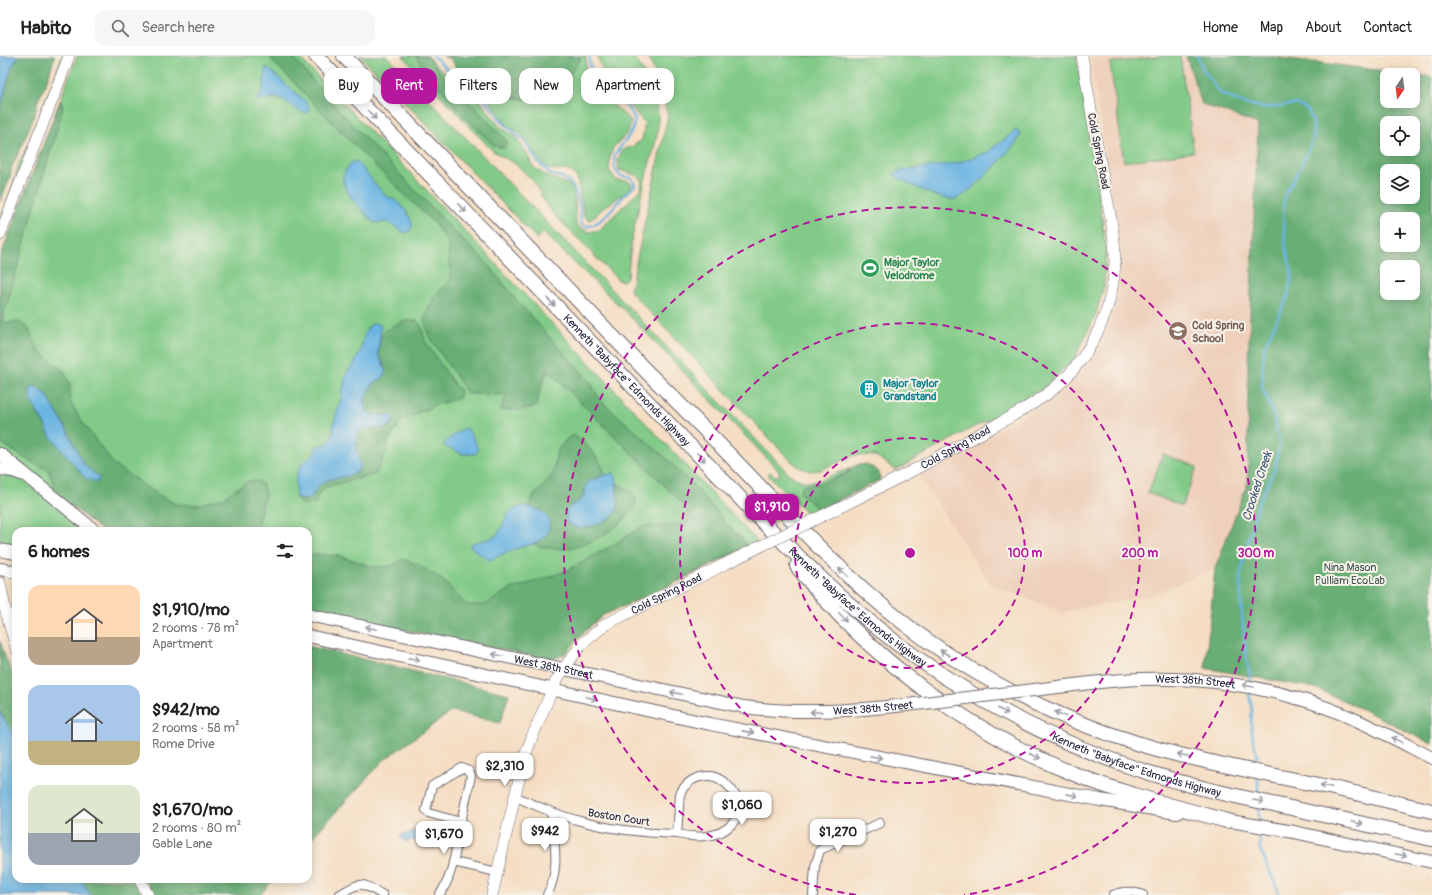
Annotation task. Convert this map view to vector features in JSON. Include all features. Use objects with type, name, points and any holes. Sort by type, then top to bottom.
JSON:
[{"type":"highway","name":"Kenneth \"Babyface\" Edmonds Highway","points":[[316,56],[764,523],[818,576],[879,630],[918,659],[975,696],[1046,733],[1098,755],[1160,777],[1224,793],[1432,839]]},
{"type":"highway","name":"Kenneth \"Babyface\" Edmonds Highway","points":[[344,56],[614,338],[687,410],[819,548],[848,577],[928,641],[999,685],[1035,703],[1113,735],[1168,752],[1432,811]]},
{"type":"highway","points":[[764,523],[814,588],[859,633],[918,684],[964,716],[1036,756],[1078,776],[1142,798],[1227,821]]},
{"type":"highway","points":[[1351,792],[1432,801]]},
{"type":"main road","points":[[0,454],[91,527]]},
{"type":"main road","points":[[0,470],[13,471],[26,476]]},
{"type":"main road","points":[[0,550],[12,552]]},
{"type":"main road","points":[[0,569],[12,571]]},
{"type":"main road","name":"West 38th Street","points":[[312,616],[731,705],[773,711],[843,711],[1108,681],[1142,679],[1214,682],[1248,686],[1314,703],[1347,716],[1432,758]]},
{"type":"main road","name":"West 38th Street","points":[[312,637],[554,686],[710,724],[1100,800],[1294,832],[1432,862]]},
{"type":"street","points":[[0,235],[70,56]]},
{"type":"street","name":"Cold Spring Road","points":[[492,895],[514,796],[526,753],[554,686],[563,669],[582,644],[606,624],[930,462],[1023,410],[1045,395],[1068,374],[1084,355],[1101,326],[1110,296],[1114,272],[1114,247],[1108,198],[1082,56]]},
{"type":"street","points":[[0,583],[12,634]]},
{"type":"street","points":[[439,895],[445,885],[453,862],[461,822],[470,776],[469,771],[462,768],[432,786],[426,810],[429,814],[461,822]]},
{"type":"street","name":"Boston Court","points":[[514,796],[552,812],[579,821],[614,829],[643,833],[677,834],[687,837],[705,836],[716,834],[731,824],[736,814],[737,804],[734,793],[728,784],[722,780],[708,776],[701,777],[688,783],[680,794],[677,834]]},
{"type":"street","points":[[547,895],[553,880],[556,866],[552,812]]},
{"type":"street","points":[[813,895],[815,866],[820,850],[880,823]]},
{"type":"street","points":[[453,862],[497,872]]},
{"type":"street","points":[[142,883],[148,895]]},
{"type":"street","points":[[339,895],[358,884],[364,885],[383,895]]},
{"type":"street","points":[[1113,895],[1128,892],[1142,895]]},
{"type":"shaded area","name":"Cold Spring School","points":[[1090,56],[1186,56],[1202,104],[1258,123],[1248,364],[1248,482],[1215,569],[1149,596],[1063,612],[991,585],[919,476],[1047,402],[1084,368],[1102,343],[1112,318],[1120,284],[1120,248]]},
{"type":"green space","points":[[19,56],[55,56],[47,81],[37,103],[35,114],[12,166],[10,178],[0,202],[0,109],[12,66]]},
{"type":"green space","points":[[62,56],[65,56],[0,223],[0,217],[5,208],[14,182],[18,165],[29,144],[35,124],[39,118],[44,102],[51,88]]},
{"type":"green space","points":[[77,56],[298,56],[324,83],[324,104],[344,104],[757,541],[658,591],[603,615],[584,632],[566,653],[558,657],[547,659],[312,611],[312,527],[98,527],[0,450],[0,258]]},
{"type":"green space","points":[[268,56],[292,56],[324,94],[324,104],[333,104],[455,232],[487,263],[519,303],[591,383],[601,401],[668,460],[698,490],[728,526],[742,538],[747,546],[658,591],[603,615],[584,632],[566,653],[558,657],[547,659],[312,611],[312,555],[315,554],[340,556],[374,567],[391,566],[403,559],[417,564],[444,581],[466,605],[485,605],[510,589],[568,570],[613,545],[643,526],[664,526],[686,523],[688,513],[678,499],[548,370],[542,384],[536,407],[519,410],[500,410],[507,395],[468,394],[429,336],[424,320],[434,297],[451,279],[447,242],[436,225],[357,148]]},
{"type":"green space","points":[[360,56],[387,56],[399,68],[381,68],[381,78]]},
{"type":"green space","points":[[403,56],[428,56],[434,64],[445,73],[445,100],[437,92],[437,68],[414,68]]},
{"type":"green space","points":[[415,56],[428,56],[437,68],[425,68]]},
{"type":"green space","points":[[443,56],[580,56],[580,60],[573,70],[573,68],[519,68],[519,98],[511,97],[511,68],[456,68],[452,60]]},
{"type":"green space","points":[[580,56],[586,56],[586,68],[581,68],[581,104],[612,104],[631,121],[628,132],[613,148],[610,157],[609,170],[616,180],[627,181],[632,184],[629,190],[602,209],[591,220],[588,220],[584,215],[577,178],[571,171],[548,169],[521,134],[507,125],[492,104],[511,104],[511,97],[519,98],[519,104],[573,104],[573,70],[580,60]]},
{"type":"green space","points":[[597,56],[633,56],[641,68],[602,68]]},
{"type":"green space","name":"Major Taylor Velodrome","points":[[648,56],[1076,56],[1095,166],[1106,250],[1104,286],[1095,317],[1075,357],[1045,387],[1027,397],[1006,412],[974,427],[896,470],[876,456],[855,455],[820,470],[809,471],[799,467],[790,460],[630,291],[668,116],[665,104],[674,104],[674,68],[653,68]]},
{"type":"green space","points":[[1163,56],[1180,56],[1194,152],[1124,162],[1110,63]]},
{"type":"green space","name":"Nina Mason Pulliam EcoLab","points":[[1186,56],[1266,56],[1380,70],[1380,108],[1420,108],[1420,75],[1432,77],[1432,744],[1360,708],[1315,688],[1205,668],[1215,569],[1248,482],[1248,364],[1258,124],[1202,104]]},
{"type":"green space","points":[[437,68],[445,77],[445,94],[437,84]]},
{"type":"green space","points":[[61,100],[63,108],[2,321],[7,323],[18,321],[28,328],[39,351],[64,371],[70,385],[70,402],[83,423],[114,465],[156,493],[175,504],[196,505],[223,498],[248,481],[258,481],[263,485],[265,495],[257,527],[98,527],[58,495],[48,470],[24,458],[0,442],[0,258]],"holes":[[[33,385],[46,394],[68,432],[84,465],[86,479],[50,436],[37,413]]]},
{"type":"green space","points":[[406,104],[433,104],[789,474],[802,481],[813,482],[846,470],[852,470],[822,483],[803,485],[800,493],[818,510],[809,515],[768,475],[770,472],[775,476],[779,476],[780,474],[778,470],[623,309],[543,233],[537,239]]},
{"type":"green space","points":[[448,104],[483,104],[499,126],[514,136],[525,150],[533,167],[548,177],[568,184],[573,189],[576,224],[580,228],[589,232],[599,230],[641,189],[642,180],[636,175],[619,170],[618,161],[622,150],[631,147],[642,140],[645,123],[628,104],[656,104],[658,125],[655,145],[635,223],[628,275],[626,279],[619,281],[549,209],[534,182],[517,165],[493,151]]},
{"type":"green space","points":[[453,104],[471,104],[507,141],[504,148],[494,146]]},
{"type":"green space","points":[[405,321],[417,321],[421,325],[425,341],[454,384],[460,390],[459,398],[435,405],[403,420],[390,438],[376,474],[325,487],[318,496],[316,503],[307,504],[299,502],[296,497],[306,500],[311,498],[316,489],[327,480],[345,477],[359,470],[360,465],[356,439],[360,431],[368,428],[384,429],[392,424],[394,418],[371,414],[366,408],[365,402],[369,389],[384,377],[384,364],[378,354],[380,336],[390,327]]},
{"type":"green space","points":[[574,435],[593,453],[606,475],[595,478],[585,488],[583,495],[575,504],[570,505],[574,526],[589,527],[600,521],[605,516],[619,500],[617,483],[634,496],[636,502],[635,507],[618,525],[595,539],[576,547],[560,549],[533,544],[541,541],[531,507],[528,507],[533,496],[553,474],[557,450],[568,438]]},
{"type":"green space","points":[[1163,454],[1197,467],[1182,506],[1148,493]]},
{"type":"green space","points":[[867,464],[879,472],[880,480],[818,510],[800,493],[803,485],[828,481],[851,471],[846,470],[857,465]]},
{"type":"green space","points":[[0,474],[18,478],[27,483],[82,527],[12,527],[12,545],[0,542]]},
{"type":"green space","points":[[0,641],[12,673],[12,732],[0,712]]},
{"type":"green space","points":[[312,647],[509,694],[500,723],[452,711],[384,760],[312,838]]},
{"type":"green space","points":[[83,883],[136,883],[142,895],[91,895]]},
{"type":"green space","points":[[147,883],[270,883],[260,895],[154,895]]},
{"type":"water","points":[[0,56],[19,56],[12,66],[0,109]]},
{"type":"water","points":[[266,67],[305,101],[309,107],[309,111],[306,113],[301,112],[280,98],[257,101],[263,88]]},
{"type":"water","points":[[1016,130],[1019,132],[1020,136],[1016,143],[969,191],[955,199],[942,198],[926,192],[910,185],[894,174],[899,171],[958,163],[988,152]]},
{"type":"water","points":[[356,161],[386,196],[396,201],[407,212],[412,222],[412,227],[410,230],[405,233],[387,222],[374,223],[354,202],[343,183],[343,177],[345,171],[351,163]]},
{"type":"water","points":[[374,323],[379,324],[381,327],[378,354],[386,370],[384,377],[373,384],[364,401],[366,410],[372,415],[390,415],[394,418],[393,422],[384,428],[364,428],[360,431],[356,441],[360,466],[359,470],[345,477],[327,480],[316,489],[311,498],[305,500],[300,499],[296,497],[296,481],[299,468],[312,456],[317,446],[327,444],[331,440],[333,425],[347,372],[354,364],[360,352],[368,327]]},
{"type":"water","points":[[33,385],[46,394],[68,432],[84,465],[99,477],[98,482],[86,479],[50,436],[30,400],[30,391]]},
{"type":"water","points":[[467,428],[478,448],[475,454],[463,454],[445,447],[444,444],[460,430]]},
{"type":"water","points":[[614,473],[619,503],[614,514],[600,523],[584,528],[574,527],[567,523],[566,516],[568,508],[578,502],[584,495],[587,482]]},
{"type":"water","points":[[523,506],[540,510],[548,518],[550,523],[549,529],[547,534],[541,540],[490,560],[482,556],[469,545],[495,536],[501,529],[509,513],[512,510]]},
{"type":"water","points":[[0,712],[12,732],[12,883],[83,883],[91,895],[0,895]]},
{"type":"water","points":[[415,830],[422,837],[418,841],[411,839],[408,843],[400,837],[404,833],[407,835],[411,831],[413,832]]},
{"type":"waterway","name":"Crooked Creek","points":[[433,56],[451,73],[472,84],[506,126],[526,143],[538,162],[551,175],[567,180],[572,185],[576,192],[580,208],[581,224],[587,227],[602,219],[635,185],[632,178],[620,176],[615,169],[614,156],[632,131],[635,119],[621,99],[602,87],[596,81],[592,73],[590,56]]},
{"type":"waterway","name":"Crooked Creek","points":[[1197,56],[1204,71],[1220,93],[1242,103],[1265,108],[1296,104],[1308,110],[1313,123],[1313,139],[1302,164],[1285,195],[1283,211],[1285,243],[1292,274],[1287,299],[1264,347],[1262,387],[1273,413],[1280,444],[1274,471],[1259,501],[1240,577],[1242,616],[1250,684]]},
{"type":"waterway","name":"Crooked Creek","points":[[1249,691],[1252,711],[1251,724],[1253,741],[1257,752],[1257,767]]},
{"type":"waterway","name":"Crooked Creek","points":[[1258,778],[1258,797]]},
{"type":"waterway","name":"Crooked Creek","points":[[1259,806],[1259,823]]},
{"type":"waterway","name":"Crooked Creek","points":[[1260,830],[1260,849],[1280,895]]},
{"type":"place","name":"Major Taylor Velodrome","points":[[870,268]]},
{"type":"place","name":"Cold Spring School","points":[[1178,331]]},
{"type":"place","name":"Major Taylor Grandstand","points":[[869,389]]}]
